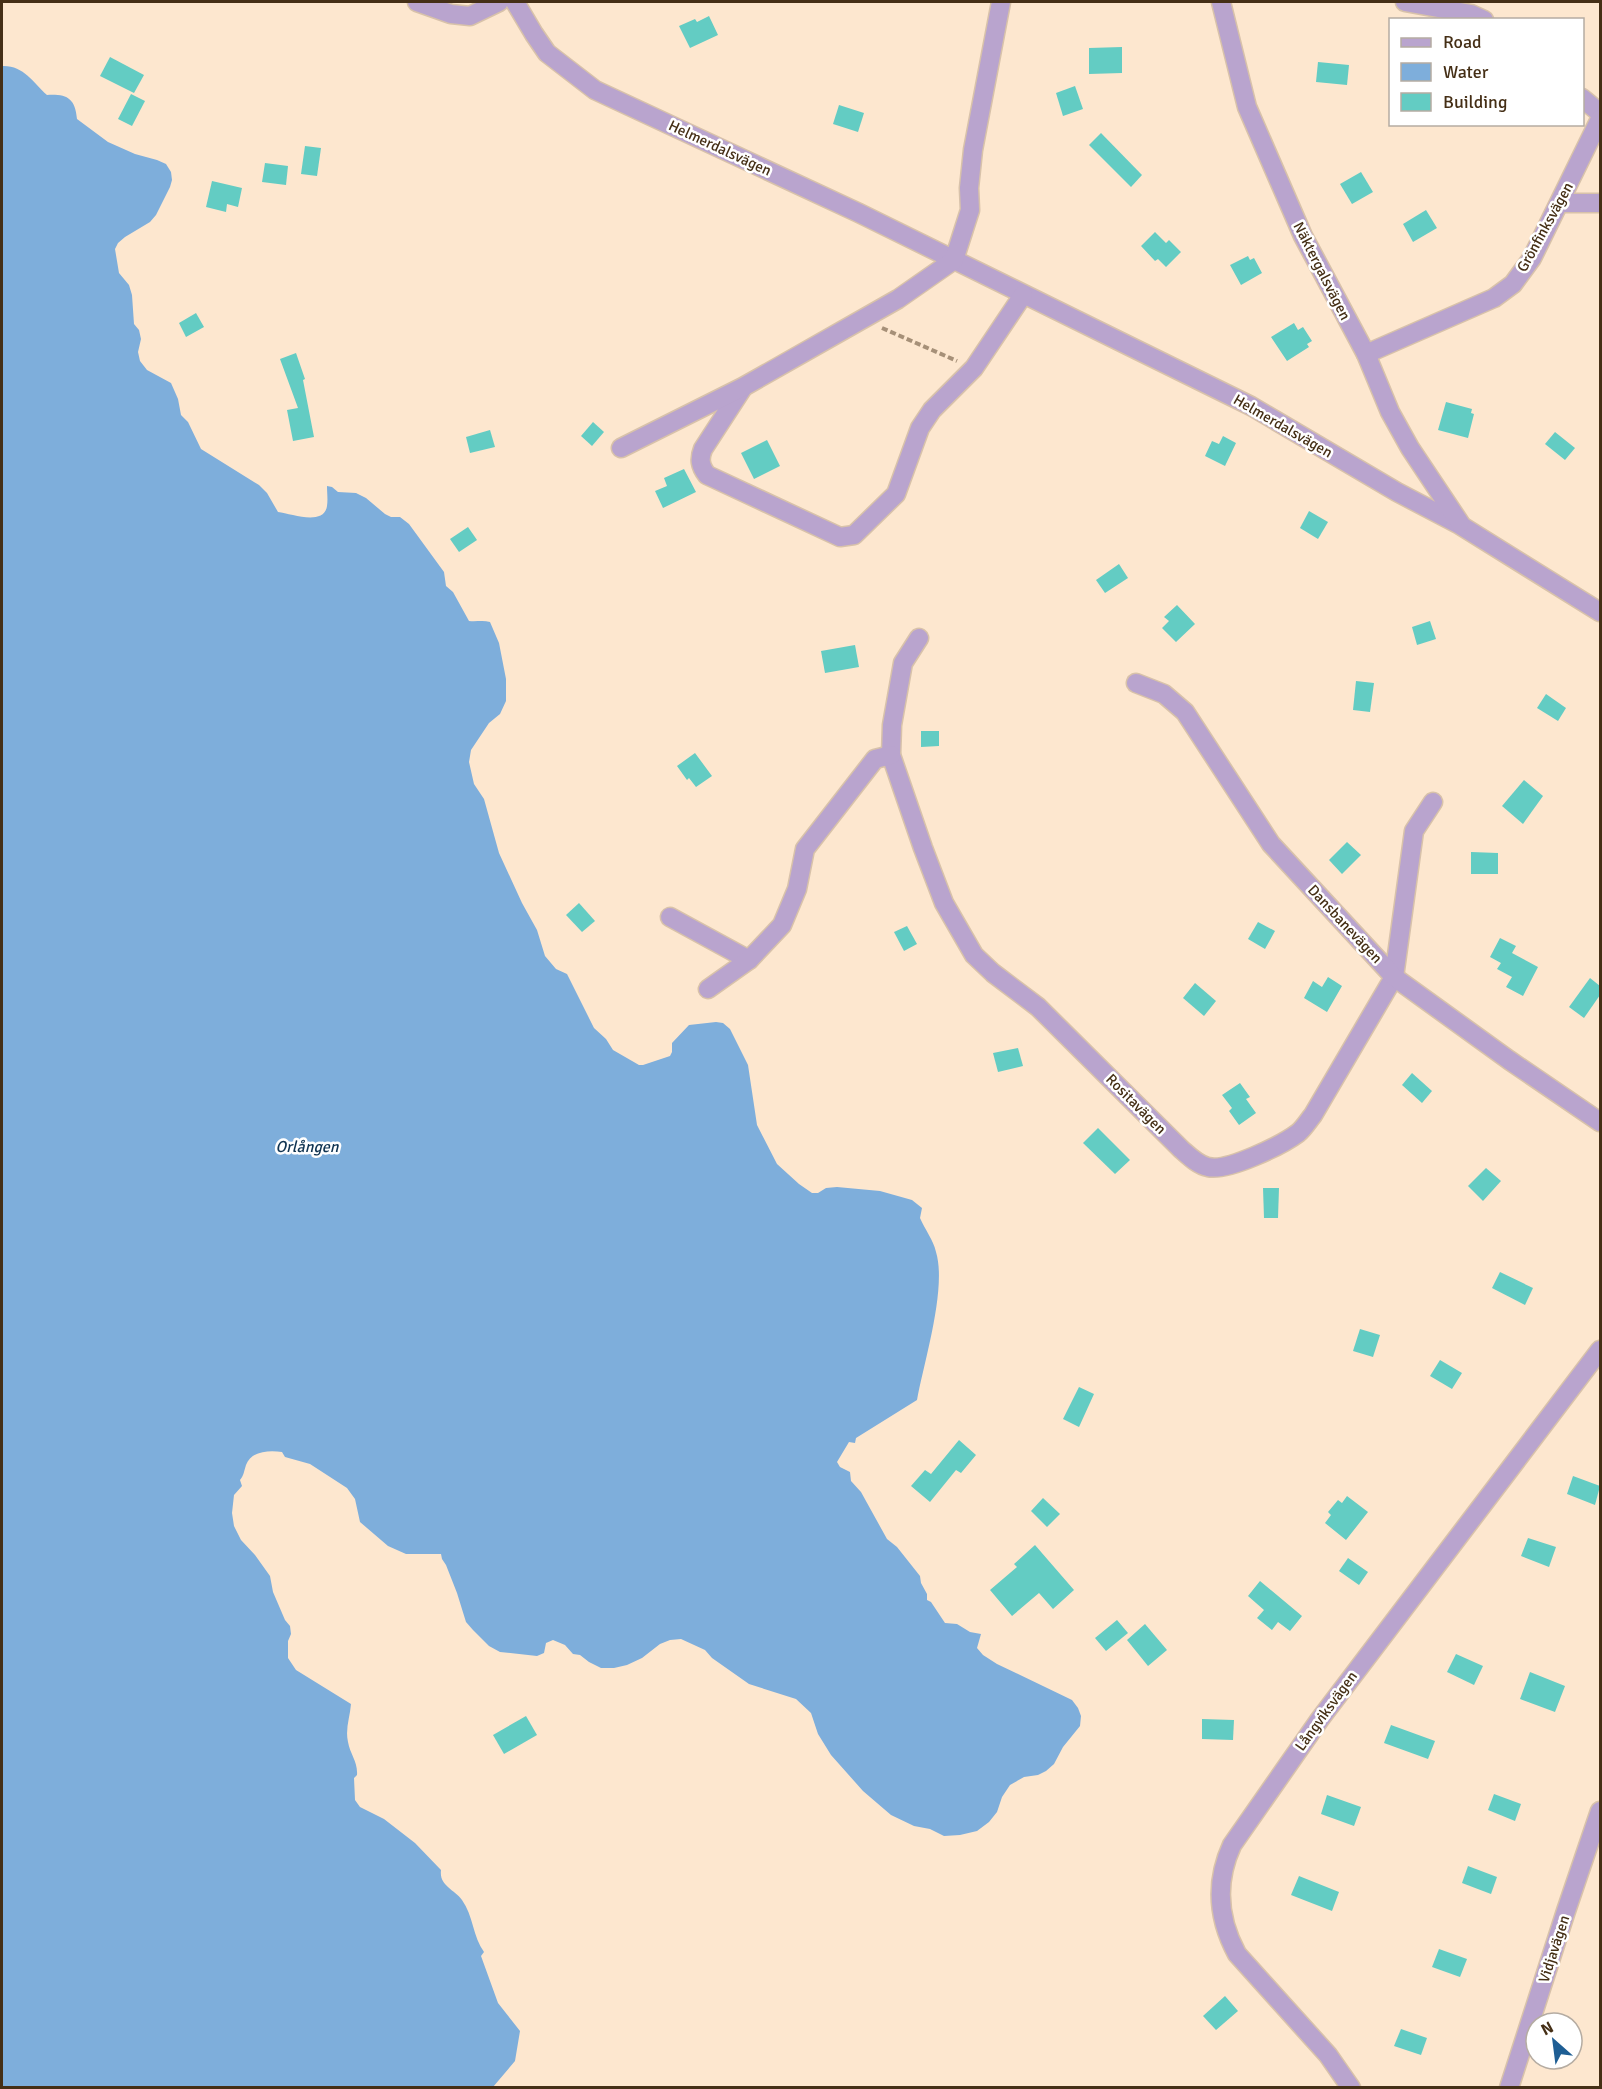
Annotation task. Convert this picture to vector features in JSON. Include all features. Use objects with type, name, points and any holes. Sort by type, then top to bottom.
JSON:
[{"type":"street","points":[[417,2],[451,14],[470,16],[499,2]]},
{"type":"street","name":"Helmerdalsvägen","points":[[515,2],[547,53],[595,90],[859,213],[1251,406],[1397,492],[1460,525],[1600,612]]},
{"type":"street","points":[[621,448],[743,387],[898,298],[954,260],[970,210],[969,188],[973,150],[1001,2]]},
{"type":"street","name":"Näktergalsvägen","points":[[1221,2],[1246,106],[1303,236],[1366,354],[1390,412],[1410,448],[1460,525]]},
{"type":"street","points":[[1405,2],[1471,14],[1480,18]]},
{"type":"street","points":[[1584,100],[1600,113]]},
{"type":"street","name":"Grönfinksvägen","points":[[1366,354],[1504,291],[1513,284],[1532,258],[1600,119]]},
{"type":"street","points":[[1560,203],[1600,203]]},
{"type":"street","points":[[743,387],[699,457],[702,469],[707,475],[840,537],[854,535],[896,494],[920,428],[932,410],[974,368],[1023,295]]},
{"type":"street","name":"Rositavägen","points":[[919,638],[903,663],[892,725],[891,755],[944,903],[974,956],[1038,1007],[1181,1149],[1193,1160],[1209,1168],[1228,1167],[1280,1144],[1299,1132],[1313,1115],[1394,977],[1414,831],[1433,802]]},
{"type":"street","name":"Dansbanevägen","points":[[1136,683],[1164,694],[1185,711],[1271,844],[1394,977],[1600,1122]]},
{"type":"street","points":[[708,989],[749,960],[782,925],[797,889],[805,849],[875,759],[891,755]]},
{"type":"street","points":[[670,917],[749,960]]},
{"type":"street","name":"Långviksvägen","points":[[1352,2088],[1328,2055],[1237,1954],[1230,1941],[1224,1926],[1220,1896],[1220,1885],[1228,1853],[1320,1719],[1600,1350]]},
{"type":"street","name":"Vidjavägen","points":[[1509,2088],[1600,1811]]},
{"type":"path","points":[[861,319],[974,368]]},
{"type":"water","name":"Orlången","points":[[2,66],[22,71],[47,95],[60,95],[69,99],[74,106],[77,119],[108,142],[166,164],[171,172],[170,187],[156,215],[150,222],[125,237],[115,249],[119,273],[129,285],[132,295],[134,324],[139,330],[141,339],[138,352],[140,361],[147,370],[171,383],[178,399],[181,415],[188,422],[201,449],[259,485],[267,493],[278,512],[307,517],[320,516],[325,512],[327,506],[327,486],[338,492],[356,493],[366,498],[385,514],[400,517],[409,524],[444,572],[446,586],[453,592],[469,621],[490,622],[499,643],[506,679],[506,701],[500,714],[489,723],[471,750],[469,762],[474,784],[484,799],[499,853],[537,930],[545,956],[556,969],[567,974],[594,1028],[606,1039],[613,1050],[643,1065],[670,1056],[672,1043],[689,1025],[723,1023],[730,1029],[748,1065],[757,1125],[777,1164],[812,1193],[837,1187],[880,1191],[912,1200],[922,1208],[920,1218],[936,1252],[939,1285],[917,1400],[856,1438],[855,1443],[849,1442],[837,1462],[840,1467],[850,1472],[851,1481],[861,1492],[887,1539],[897,1547],[920,1576],[927,1600],[931,1602],[945,1623],[957,1624],[970,1632],[981,1634],[977,1648],[983,1655],[1072,1700],[1081,1716],[1080,1726],[1063,1747],[1054,1764],[1038,1775],[1024,1777],[1010,1785],[1002,1797],[997,1812],[989,1822],[977,1831],[944,1836],[891,1815],[863,1791],[831,1755],[818,1734],[811,1713],[796,1699],[749,1684],[712,1658],[705,1650],[681,1639],[660,1644],[642,1658],[614,1668],[601,1668],[580,1655],[573,1654],[565,1645],[553,1640],[546,1643],[544,1653],[537,1656],[500,1652],[489,1646],[466,1622],[441,1554],[406,1554],[388,1546],[360,1522],[355,1499],[347,1488],[310,1464],[285,1457],[282,1452],[256,1454],[248,1460],[240,1480],[242,1486],[234,1495],[232,1513],[234,1526],[241,1540],[270,1576],[273,1592],[290,1626],[288,1658],[296,1670],[351,1704],[347,1737],[357,1770],[354,1778],[355,1800],[360,1807],[384,1819],[415,1843],[441,1870],[442,1880],[459,1896],[469,1912],[477,1940],[484,1952],[481,1956],[498,2003],[520,2031],[515,2061],[493,2087],[2,2087]]},
{"type":"building","points":[[709,16],[718,35],[690,48],[679,26],[695,19],[697,22]]},
{"type":"building","points":[[1122,47],[1122,73],[1089,74],[1089,48]]},
{"type":"building","points":[[110,57],[144,75],[134,93],[100,76]]},
{"type":"building","points":[[1318,62],[1349,65],[1347,85],[1316,82]]},
{"type":"building","points":[[1075,86],[1083,109],[1063,116],[1056,93]]},
{"type":"building","points":[[131,94],[145,101],[132,126],[118,119]]},
{"type":"building","points":[[839,105],[864,113],[858,132],[833,124]]},
{"type":"building","points":[[1101,133],[1142,175],[1131,187],[1089,145]]},
{"type":"building","points":[[305,146],[321,148],[317,176],[301,174]]},
{"type":"building","points":[[265,163],[288,166],[286,185],[262,182]]},
{"type":"building","points":[[1361,172],[1373,192],[1352,204],[1340,184]]},
{"type":"building","points":[[212,181],[242,188],[238,207],[227,204],[226,212],[206,207]]},
{"type":"building","points":[[1426,210],[1437,228],[1413,242],[1403,224]]},
{"type":"building","points":[[1155,232],[1166,243],[1169,240],[1181,252],[1166,267],[1158,259],[1155,261],[1141,246]]},
{"type":"building","points":[[1248,256],[1250,260],[1254,258],[1262,273],[1241,285],[1230,265]]},
{"type":"building","points":[[196,313],[204,327],[186,337],[179,323]]},
{"type":"building","points":[[1294,323],[1298,330],[1303,327],[1312,341],[1307,344],[1309,347],[1287,361],[1271,337]]},
{"type":"building","points":[[296,353],[305,379],[303,380],[314,437],[293,441],[287,410],[298,408],[280,359]]},
{"type":"building","points":[[1446,402],[1472,409],[1471,413],[1474,414],[1468,438],[1438,430]]},
{"type":"building","points":[[593,422],[604,432],[592,446],[581,436]]},
{"type":"building","points":[[490,430],[495,447],[470,453],[466,437]]},
{"type":"building","points":[[1555,432],[1575,448],[1565,460],[1545,444]]},
{"type":"building","points":[[1223,436],[1236,443],[1225,466],[1205,456],[1212,441],[1219,444]]},
{"type":"building","points":[[767,440],[780,466],[754,479],[741,453]]},
{"type":"building","points":[[684,469],[696,492],[663,508],[655,491],[667,486],[664,478]]},
{"type":"building","points":[[1309,511],[1328,522],[1318,539],[1300,528]]},
{"type":"building","points":[[468,527],[477,540],[459,552],[450,539]]},
{"type":"building","points":[[1119,564],[1128,578],[1105,593],[1096,580]]},
{"type":"building","points":[[1177,605],[1195,624],[1176,642],[1162,628],[1169,621],[1164,617]]},
{"type":"building","points":[[1430,621],[1436,639],[1417,645],[1412,627]]},
{"type":"building","points":[[855,645],[859,667],[825,673],[821,651]]},
{"type":"building","points":[[1356,681],[1374,683],[1370,712],[1353,710]]},
{"type":"building","points":[[1546,694],[1566,708],[1558,721],[1537,708]]},
{"type":"building","points":[[921,731],[939,731],[939,746],[921,747]]},
{"type":"building","points":[[695,753],[712,776],[696,787],[689,778],[687,780],[677,766]]},
{"type":"building","points":[[1524,780],[1543,796],[1523,824],[1502,806]]},
{"type":"building","points":[[1347,842],[1361,855],[1342,874],[1329,860]]},
{"type":"building","points":[[1471,852],[1498,853],[1498,874],[1471,874]]},
{"type":"building","points":[[579,903],[595,921],[582,932],[566,915]]},
{"type":"building","points":[[1258,922],[1275,931],[1265,949],[1248,939]]},
{"type":"building","points":[[907,926],[917,944],[904,951],[894,932]]},
{"type":"building","points":[[1500,938],[1516,946],[1512,953],[1538,967],[1523,996],[1506,987],[1512,977],[1497,969],[1501,963],[1490,957]]},
{"type":"building","points":[[1328,977],[1342,986],[1327,1012],[1304,998],[1313,981],[1322,987]]},
{"type":"building","points":[[1590,978],[1600,986],[1600,995],[1584,1018],[1569,1007]]},
{"type":"building","points":[[1195,983],[1216,1001],[1204,1016],[1183,998]]},
{"type":"building","points":[[1018,1048],[1023,1066],[998,1072],[993,1053]]},
{"type":"building","points":[[1412,1073],[1432,1091],[1422,1103],[1402,1085]]},
{"type":"building","points":[[1240,1083],[1250,1097],[1246,1099],[1256,1113],[1239,1125],[1229,1111],[1232,1108],[1222,1095]]},
{"type":"building","points":[[1098,1128],[1130,1160],[1115,1174],[1083,1143]]},
{"type":"building","points":[[1486,1168],[1501,1181],[1483,1201],[1468,1186]]},
{"type":"building","points":[[1263,1188],[1279,1188],[1278,1218],[1264,1218]]},
{"type":"building","points":[[1500,1272],[1533,1288],[1525,1305],[1492,1288]]},
{"type":"building","points":[[1360,1329],[1380,1335],[1373,1357],[1353,1351]]},
{"type":"building","points":[[1440,1360],[1462,1373],[1452,1389],[1430,1376]]},
{"type":"building","points":[[1079,1387],[1094,1394],[1079,1427],[1063,1419]]},
{"type":"building","points":[[959,1440],[976,1455],[961,1473],[956,1470],[930,1502],[911,1486],[925,1470],[931,1474]]},
{"type":"building","points":[[1573,1476],[1600,1486],[1595,1505],[1567,1494]]},
{"type":"building","points":[[1347,1496],[1368,1512],[1346,1540],[1325,1523],[1331,1515],[1328,1512],[1338,1500],[1342,1503]]},
{"type":"building","points":[[1043,1498],[1060,1514],[1047,1527],[1031,1511]]},
{"type":"building","points":[[1528,1538],[1556,1547],[1549,1567],[1521,1556]]},
{"type":"building","points":[[1035,1545],[1074,1590],[1053,1609],[1039,1593],[1012,1616],[990,1590],[1017,1567],[1014,1564]]},
{"type":"building","points":[[1348,1558],[1368,1572],[1359,1585],[1339,1571]]},
{"type":"building","points":[[1260,1581],[1302,1616],[1290,1631],[1278,1622],[1272,1630],[1257,1618],[1264,1610],[1248,1596]]},
{"type":"building","points":[[1117,1620],[1128,1633],[1106,1651],[1095,1638]]},
{"type":"building","points":[[1145,1624],[1167,1650],[1148,1666],[1127,1640]]},
{"type":"building","points":[[1456,1654],[1483,1666],[1474,1685],[1447,1672]]},
{"type":"building","points":[[1530,1672],[1565,1686],[1555,1712],[1520,1699]]},
{"type":"building","points":[[526,1716],[537,1735],[504,1754],[493,1735]]},
{"type":"building","points":[[1202,1719],[1234,1720],[1233,1740],[1202,1739]]},
{"type":"building","points":[[1391,1725],[1435,1741],[1428,1759],[1384,1743]]},
{"type":"building","points":[[1494,1794],[1521,1804],[1515,1821],[1488,1810]]},
{"type":"building","points":[[1327,1795],[1361,1807],[1354,1826],[1321,1814]]},
{"type":"building","points":[[1468,1866],[1497,1877],[1491,1894],[1462,1883]]},
{"type":"building","points":[[1299,1876],[1339,1892],[1332,1911],[1291,1895]]},
{"type":"building","points":[[1439,1949],[1467,1959],[1460,1977],[1432,1967]]},
{"type":"building","points":[[1225,1996],[1238,2011],[1216,2030],[1203,2016]]},
{"type":"building","points":[[1401,2029],[1427,2038],[1421,2055],[1394,2046]]}]
